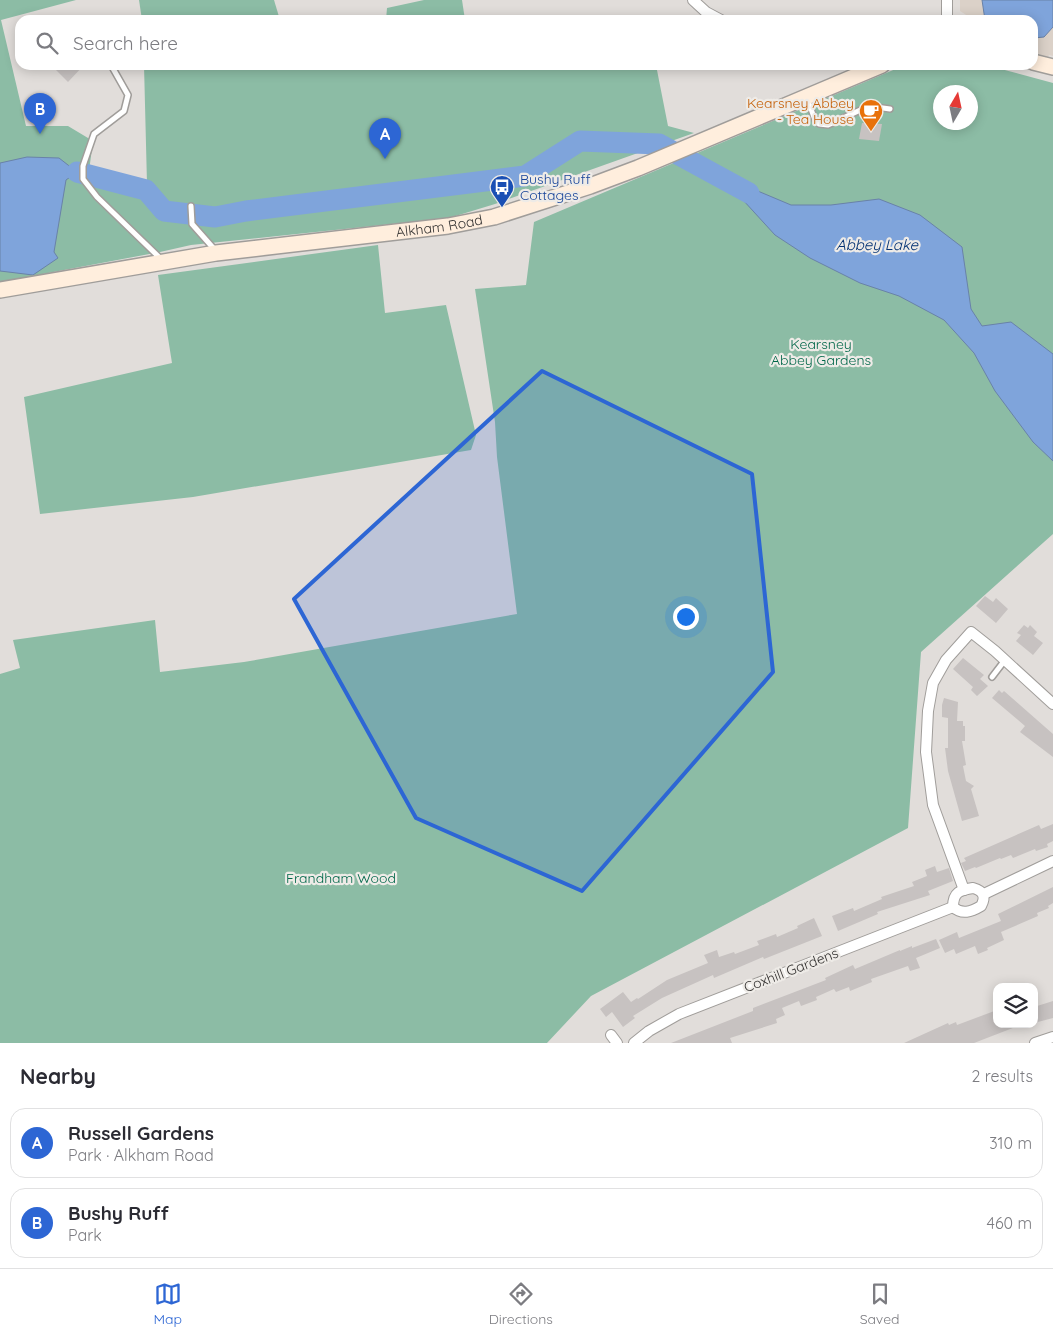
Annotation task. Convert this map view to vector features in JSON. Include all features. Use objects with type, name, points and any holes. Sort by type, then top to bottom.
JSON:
[{"type":"street","points":[[693,0],[712,15]]},
{"type":"street","points":[[946,0],[947,15]]},
{"type":"street","points":[[1038,63],[1053,67]]},
{"type":"street","name":"Alkham Road","points":[[0,290],[216,253],[448,226],[485,219],[534,205],[638,168],[870,70]]},
{"type":"street","points":[[964,890],[933,805],[926,752],[928,711],[933,683],[946,660],[971,632],[1053,704]]},
{"type":"street","name":"Coxhill Gardens","points":[[634,1043],[679,1014],[953,907],[963,913],[974,910],[981,906],[984,894],[1053,861]]},
{"type":"street","points":[[953,907],[953,898],[958,892],[974,888],[984,894]]},
{"type":"street","points":[[1035,1043],[1053,1036]]},
{"type":"lane","points":[[113,70],[128,95],[124,111],[94,134],[83,166],[83,179],[97,197],[164,262]]},
{"type":"lane","points":[[807,97],[815,120],[819,124],[828,125],[869,106],[890,109]]},
{"type":"lane","points":[[190,206],[192,224],[216,253]]},
{"type":"lane","points":[[992,677],[1005,660]]},
{"type":"highlighted area","points":[[542,371],[752,474],[773,672],[582,891],[416,818],[294,599]]},
{"type":"shaded area","points":[[960,0],[1053,0],[1053,56],[1038,56],[1038,15],[966,15],[960,11]]},
{"type":"green space","points":[[0,0],[76,0],[1,20],[26,126],[68,126],[93,141],[89,171],[147,184],[144,70],[657,70],[668,126],[694,133],[495,204],[449,218],[191,245],[0,282]]},
{"type":"green space","points":[[139,0],[274,0],[278,15],[141,15]]},
{"type":"green space","points":[[424,0],[462,0],[464,15],[386,15],[387,8]]},
{"type":"green space","points":[[893,70],[1005,70],[1053,83],[1053,534],[921,652],[908,828],[591,996],[547,1043],[0,1043],[0,674],[20,668],[13,640],[155,620],[160,672],[244,662],[517,614],[497,457],[495,422],[475,289],[526,285],[534,222]]},
{"type":"green space","points":[[378,245],[385,313],[446,305],[476,435],[471,450],[193,497],[40,514],[24,397],[172,363],[158,275]]},
{"type":"water","points":[[982,0],[1053,0],[1053,27],[1044,37],[1038,38],[1038,15],[984,15]]},
{"type":"water","points":[[27,157],[59,158],[77,172],[66,180],[54,252],[58,258],[33,275],[0,271],[0,163]]},
{"type":"water","name":"Abbey Lake","points":[[753,189],[791,205],[831,205],[879,199],[920,215],[962,247],[971,309],[982,326],[1011,322],[1053,354],[1053,461],[1033,442],[995,391],[974,353],[944,320],[899,296],[860,283],[810,258],[775,235],[743,200]]},
{"type":"building","points":[[56,70],[79,70],[68,82]]},
{"type":"building","name":"Kearsney Abbey - Tea House","points":[[862,123],[882,124],[879,141],[859,139]]},
{"type":"building","points":[[985,596],[993,602],[996,598],[1008,609],[996,623],[976,606]]},
{"type":"building","points":[[1024,625],[1028,628],[1030,625],[1037,632],[1034,636],[1043,643],[1033,655],[1016,641],[1021,635],[1017,633]]},
{"type":"building","points":[[963,658],[984,675],[980,679],[988,686],[977,696],[971,690],[973,687],[953,669]]},
{"type":"building","points":[[999,690],[1002,693],[1004,691],[1053,734],[1053,757],[1020,732],[1025,726],[992,698]]},
{"type":"building","points":[[944,698],[958,702],[957,721],[963,721],[963,726],[965,726],[965,741],[962,741],[966,765],[963,766],[966,781],[974,786],[971,789],[979,816],[962,821],[948,771],[945,748],[948,748],[948,718],[942,717]]},
{"type":"building","points":[[1053,824],[1053,841],[1047,844],[1048,847],[1036,851],[1035,849],[1013,858],[1011,855],[1000,858],[965,871],[961,863],[966,861],[964,858],[1039,825],[1041,829]]},
{"type":"building","points":[[935,866],[937,872],[949,868],[953,881],[928,891],[930,895],[877,912],[878,914],[838,931],[832,916],[853,908],[854,911],[882,899],[881,897],[914,886],[912,882],[927,876],[925,870]]},
{"type":"building","points":[[1053,887],[1053,903],[1048,906],[1049,908],[1037,913],[1038,916],[1001,932],[1004,940],[987,948],[988,950],[978,954],[975,946],[956,954],[954,949],[945,953],[939,940],[957,932],[959,938],[1001,921],[998,914]]},
{"type":"building","points":[[814,918],[822,936],[764,959],[763,957],[714,978],[713,975],[662,998],[633,1016],[635,1018],[623,1027],[612,1012],[606,1017],[600,1009],[623,992],[631,1002],[667,980],[708,963],[704,955],[717,950],[719,957],[734,952],[735,954],[759,945],[757,941],[776,934],[777,937],[798,928],[797,926]]},
{"type":"building","points":[[936,939],[940,948],[916,958],[920,968],[910,971],[908,966],[871,979],[872,982],[850,991],[849,987],[836,992],[834,989],[816,997],[817,1000],[801,1006],[799,1001],[782,1008],[785,1015],[776,1019],[777,1023],[730,1038],[732,1043],[671,1043],[753,1011],[753,1008],[826,980],[825,978],[853,965],[855,969],[900,950],[912,946],[912,948]]},
{"type":"building","points":[[1053,1001],[1053,1018],[1038,1022],[1038,1006]]},
{"type":"building","points":[[993,1012],[993,1028],[1013,1028],[974,1043],[904,1043],[948,1023],[949,1025],[956,1022],[957,1025]]},
{"type":"waterway","points":[[77,172],[146,190],[164,211],[215,217],[246,211],[525,176],[580,141],[659,144],[749,193]]},
{"type":"place","name":"Kearsney Abbey - Tea House","points":[[871,132]]},
{"type":"place","name":"Bushy Ruff","points":[[40,134]]},
{"type":"place","name":"Russell Gardens","points":[[385,159]]},
{"type":"place","name":"Bushy Ruff Cottages","points":[[502,208]]},
{"type":"park label","name":"Kearsney Abbey Gardens","points":[[821,352]]},
{"type":"park label","name":"Frandham Wood","points":[[341,878]]}]
